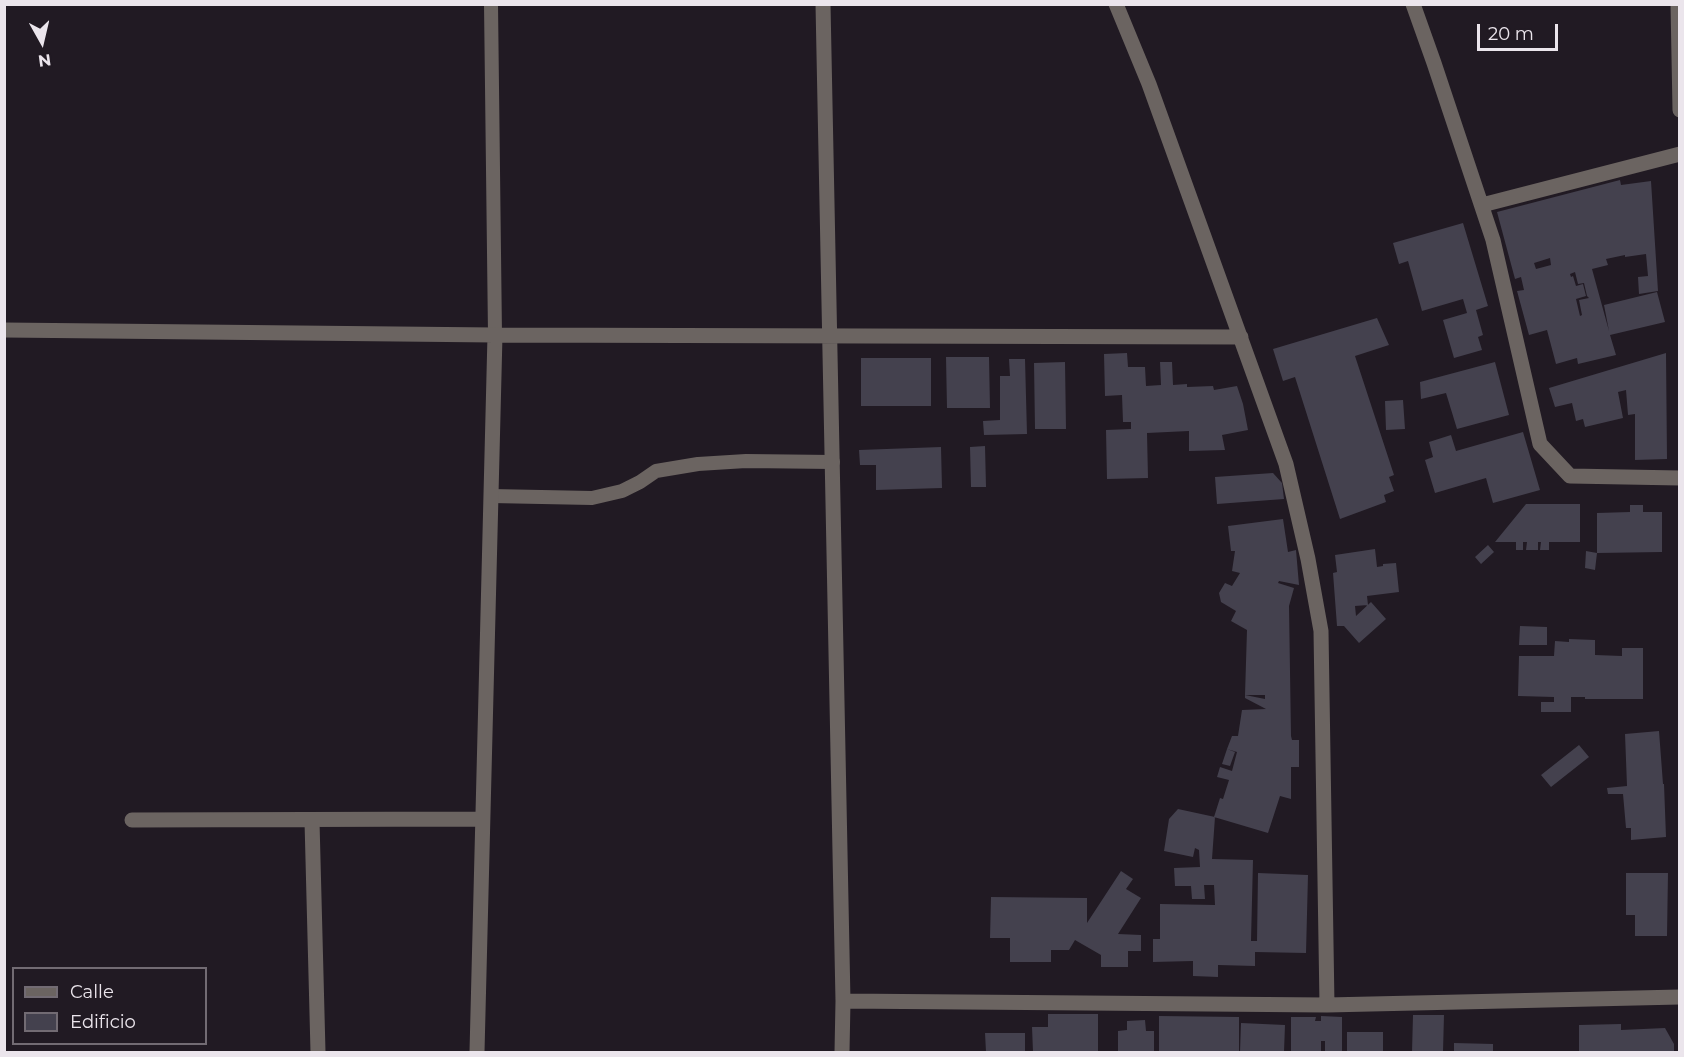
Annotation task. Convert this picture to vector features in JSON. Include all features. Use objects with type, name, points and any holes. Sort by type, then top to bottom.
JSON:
[{"type":"street","points":[[823,4],[831,335],[842,1053]]},
{"type":"street","points":[[1116,4],[1149,84],[1286,464],[1308,559],[1321,631],[1327,1005]]},
{"type":"street","points":[[1413,4],[1493,240],[1540,444],[1570,476],[1680,478]]},
{"type":"street","points":[[1678,4],[1680,110]]},
{"type":"street","points":[[1482,205],[1680,154]]},
{"type":"street","points":[[4,330],[495,335],[1241,337]]},
{"type":"street","points":[[477,1053],[495,335]]},
{"type":"street","points":[[132,820],[483,819]]},
{"type":"street","points":[[312,821],[318,1053]]},
{"type":"street","points":[[843,1001],[1327,1005],[1680,997]]},
{"type":"lane","points":[[492,4],[495,335]]},
{"type":"lane","points":[[491,496],[592,498],[622,491],[656,471],[698,464],[747,461],[833,462]]},
{"type":"building","points":[[1620,180],[1621,185],[1651,181],[1658,291],[1639,294],[1638,277],[1648,276],[1646,254],[1606,259],[1608,265],[1592,269],[1609,331],[1604,305],[1657,292],[1665,322],[1610,335],[1616,355],[1578,364],[1577,358],[1556,364],[1547,330],[1529,335],[1517,291],[1524,290],[1521,277],[1515,279],[1497,212]],"holes":[[[1550,258],[1551,265],[1536,269],[1534,263]],[[1575,272],[1578,284],[1584,283],[1589,298],[1579,300],[1582,315],[1580,316],[1576,299],[1586,296],[1583,284],[1576,286],[1573,276],[1571,277],[1570,274]]]},
{"type":"building","points":[[1463,223],[1488,306],[1476,310],[1483,335],[1478,337],[1482,350],[1454,358],[1443,320],[1467,313],[1463,299],[1422,311],[1408,261],[1399,264],[1393,243]]},
{"type":"building","points":[[1377,318],[1389,345],[1355,356],[1394,475],[1389,477],[1394,491],[1384,495],[1386,502],[1340,519],[1295,377],[1283,381],[1273,349]]},
{"type":"building","points":[[1127,353],[1128,367],[1145,367],[1146,386],[1161,385],[1160,362],[1172,362],[1173,385],[1213,386],[1214,390],[1237,386],[1248,430],[1222,435],[1225,450],[1189,451],[1189,431],[1147,433],[1148,478],[1107,479],[1106,430],[1131,429],[1131,422],[1123,422],[1122,395],[1105,396],[1104,354]]},
{"type":"building","points":[[1666,353],[1667,459],[1635,460],[1635,414],[1628,415],[1626,390],[1618,392],[1623,418],[1585,427],[1583,419],[1576,421],[1572,403],[1555,407],[1549,388]]},
{"type":"building","points":[[946,357],[989,357],[990,408],[947,408]]},
{"type":"building","points":[[861,358],[931,358],[931,406],[861,406]]},
{"type":"building","points":[[1009,359],[1025,359],[1027,434],[984,435],[983,421],[1000,420],[1000,376],[1010,376]]},
{"type":"building","points":[[1065,362],[1066,429],[1035,429],[1034,363]]},
{"type":"building","points":[[1495,362],[1509,415],[1457,429],[1446,393],[1421,399],[1420,382]]},
{"type":"building","points":[[1403,400],[1405,429],[1386,430],[1385,401]]},
{"type":"building","points":[[1523,432],[1540,490],[1493,503],[1486,478],[1435,493],[1425,460],[1433,457],[1429,442],[1451,435],[1456,451]]},
{"type":"building","points":[[985,446],[986,487],[971,487],[970,447]]},
{"type":"building","points":[[941,447],[942,488],[876,490],[876,465],[860,465],[859,450]]},
{"type":"building","points":[[1273,473],[1282,483],[1284,499],[1217,504],[1215,477]]},
{"type":"building","points":[[1526,504],[1580,504],[1580,542],[1549,542],[1549,550],[1540,550],[1541,542],[1538,542],[1538,550],[1526,550],[1527,542],[1523,542],[1523,550],[1516,550],[1516,542],[1495,542]]},
{"type":"building","points":[[1630,505],[1643,505],[1643,512],[1662,512],[1662,552],[1597,553],[1597,513],[1630,512]]},
{"type":"building","points":[[1283,519],[1288,552],[1296,550],[1299,585],[1279,581],[1278,583],[1294,588],[1289,606],[1291,736],[1292,740],[1299,740],[1299,767],[1291,767],[1291,799],[1280,796],[1268,833],[1214,817],[1229,780],[1217,777],[1220,767],[1232,771],[1237,752],[1227,749],[1232,736],[1238,736],[1242,710],[1266,709],[1245,698],[1245,695],[1247,630],[1231,621],[1236,611],[1221,602],[1219,593],[1225,583],[1232,586],[1240,573],[1232,571],[1235,551],[1231,551],[1228,526]],"holes":[[[1245,695],[1265,695],[1265,699]]]},
{"type":"building","points":[[1488,545],[1494,552],[1481,564],[1475,557]]},
{"type":"building","points":[[1375,549],[1377,567],[1396,563],[1399,592],[1367,596],[1368,605],[1371,602],[1386,619],[1359,643],[1344,626],[1337,626],[1333,573],[1337,572],[1335,555]],"holes":[[[1368,605],[1356,616],[1355,606]]]},
{"type":"building","points":[[1586,551],[1597,553],[1595,570],[1585,568]]},
{"type":"building","points":[[1520,626],[1547,627],[1547,645],[1519,645]]},
{"type":"building","points":[[1569,639],[1595,640],[1595,655],[1622,656],[1622,648],[1643,648],[1643,699],[1571,697],[1571,712],[1541,712],[1541,702],[1554,702],[1554,697],[1518,696],[1519,656],[1554,656],[1555,641],[1569,642]]},
{"type":"building","points":[[1659,731],[1666,837],[1631,840],[1631,828],[1626,828],[1623,794],[1608,794],[1607,788],[1627,786],[1625,734]]},
{"type":"building","points":[[1579,745],[1589,757],[1551,787],[1541,775]]},
{"type":"building","points":[[1227,749],[1235,752],[1230,766],[1222,764]]},
{"type":"building","points":[[1178,809],[1215,817],[1212,859],[1253,860],[1251,941],[1257,941],[1258,873],[1308,875],[1306,953],[1255,952],[1255,966],[1218,965],[1218,977],[1193,976],[1193,961],[1153,962],[1153,939],[1160,939],[1160,904],[1215,905],[1214,885],[1204,885],[1205,899],[1192,899],[1191,886],[1175,886],[1174,868],[1200,867],[1199,850],[1195,848],[1193,857],[1164,851],[1169,819]]},
{"type":"building","points":[[1121,871],[1133,879],[1126,889],[1141,898],[1118,934],[1141,935],[1141,951],[1128,951],[1128,967],[1101,967],[1101,955],[1075,940],[1069,950],[1051,950],[1051,962],[1010,962],[1010,938],[990,938],[991,897],[1087,898],[1087,923]]},
{"type":"building","points":[[1626,873],[1668,873],[1667,936],[1635,936],[1635,915],[1626,915]]},
{"type":"building","points":[[1048,1014],[1098,1014],[1098,1052],[1033,1052],[1032,1027],[1048,1027]]},
{"type":"building","points":[[1413,1015],[1444,1015],[1443,1052],[1412,1052]]},
{"type":"building","points":[[1159,1016],[1239,1017],[1239,1052],[1159,1052]]},
{"type":"building","points":[[1321,1016],[1342,1017],[1342,1052],[1325,1052],[1325,1041],[1321,1041],[1321,1052],[1291,1052],[1291,1017],[1316,1017],[1315,1021],[1321,1021]]},
{"type":"building","points":[[1145,1020],[1146,1031],[1154,1031],[1154,1052],[1118,1052],[1118,1031],[1127,1030],[1127,1021]]},
{"type":"building","points":[[1241,1023],[1285,1025],[1284,1052],[1240,1052]]},
{"type":"building","points":[[1621,1024],[1621,1030],[1665,1028],[1674,1044],[1674,1052],[1579,1052],[1579,1025]]},
{"type":"building","points":[[1347,1032],[1383,1032],[1383,1052],[1347,1052]]},
{"type":"building","points":[[985,1033],[1025,1033],[1025,1052],[986,1052]]},
{"type":"building","points":[[1454,1043],[1493,1044],[1493,1052],[1454,1052]]}]
